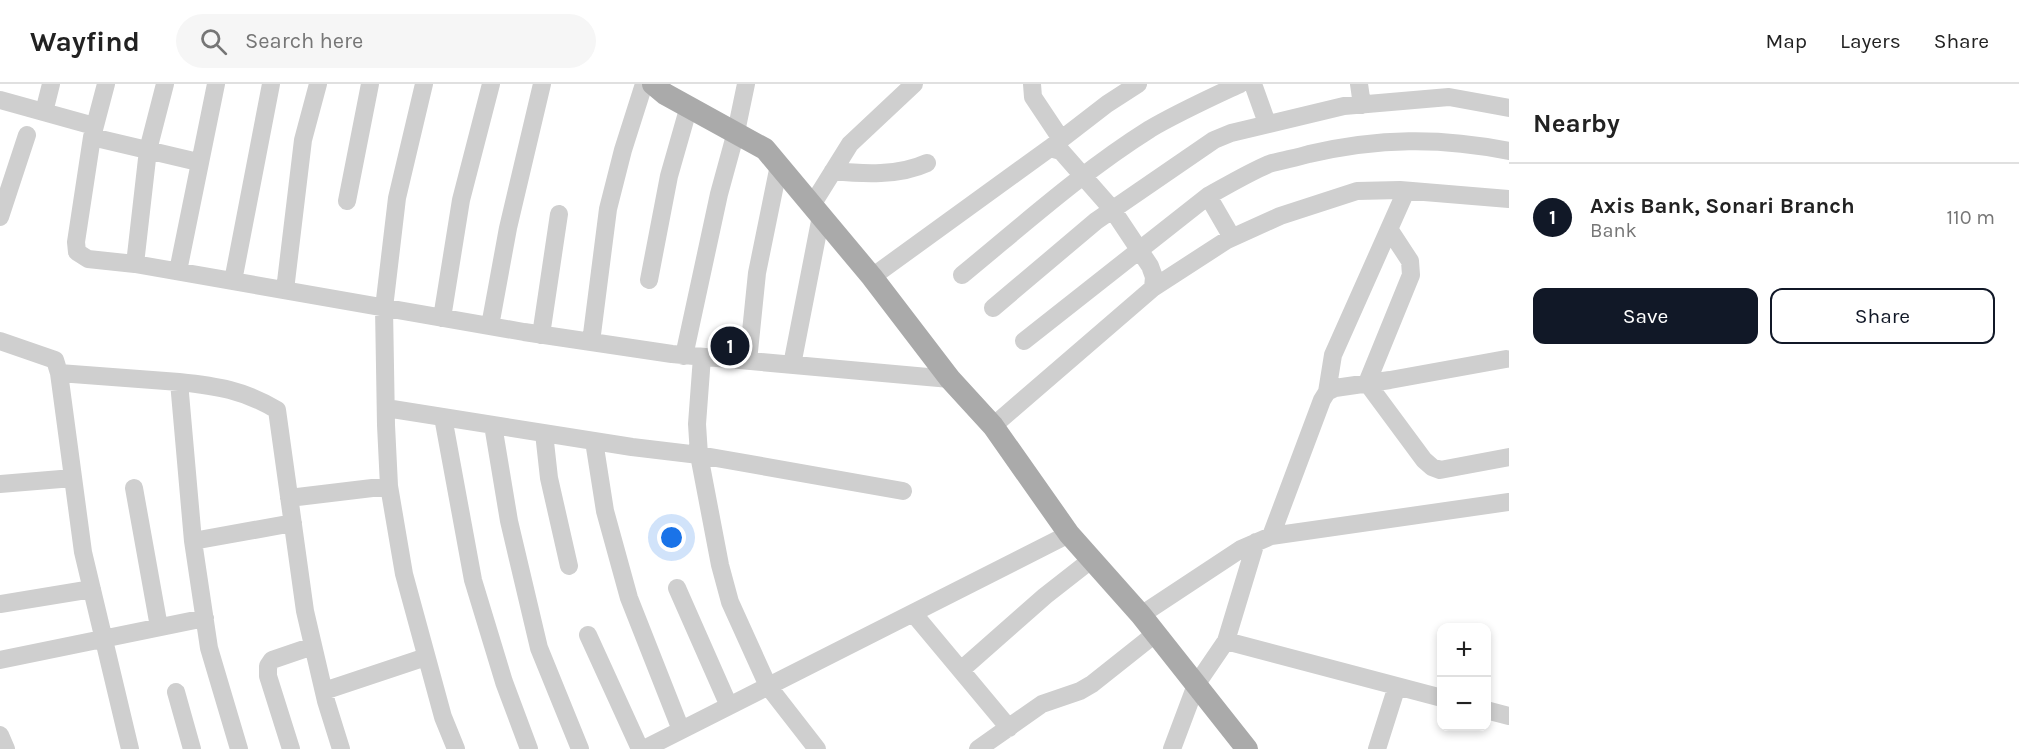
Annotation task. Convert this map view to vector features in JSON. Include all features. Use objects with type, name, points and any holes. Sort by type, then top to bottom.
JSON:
[{"type":"main road","points":[[653,84],[665,94],[765,149],[872,278],[950,380],[993,426],[1069,534],[1141,615],[1247,749]]},
{"type":"street","points":[[44,112],[51,84]]},
{"type":"street","points":[[106,84],[93,131],[76,242],[77,252],[88,259],[178,271],[541,335],[693,356],[950,380]]},
{"type":"street","points":[[135,264],[148,150],[165,84]]},
{"type":"street","points":[[178,271],[198,162],[216,84]]},
{"type":"street","points":[[233,281],[271,84]]},
{"type":"street","points":[[285,290],[303,140],[318,84]]},
{"type":"street","points":[[347,201],[370,84]]},
{"type":"street","points":[[424,84],[397,198],[384,308],[389,486],[404,574],[442,717],[456,749]]},
{"type":"street","points":[[442,318],[461,200],[491,84]]},
{"type":"street","points":[[490,326],[508,228],[542,84]]},
{"type":"street","points":[[591,342],[608,209],[622,150],[644,84]]},
{"type":"street","points":[[746,84],[719,194],[693,356],[699,455],[720,565],[730,602],[768,686],[817,749]]},
{"type":"street","points":[[792,365],[816,211],[833,171],[850,144],[914,84]]},
{"type":"street","points":[[1032,84],[1033,97],[1055,144],[1112,209],[1150,266],[1154,277],[1153,288]]},
{"type":"street","points":[[872,278],[1137,84]]},
{"type":"street","points":[[962,275],[1083,176],[1149,130],[1180,112],[1240,84]]},
{"type":"street","points":[[1253,84],[1267,123]]},
{"type":"street","points":[[1359,84],[1362,105]]},
{"type":"street","points":[[993,308],[1112,209],[1214,140],[1231,133],[1344,106],[1449,97],[1509,108]]},
{"type":"street","points":[[0,100],[44,112],[148,150],[198,162]]},
{"type":"street","points":[[649,280],[669,176],[689,106]]},
{"type":"street","points":[[0,217],[27,135]]},
{"type":"street","points":[[1024,341],[1208,196],[1241,177],[1271,164],[1328,150],[1394,141],[1440,140],[1509,151]]},
{"type":"street","points":[[833,171],[863,174],[915,168],[927,163]]},
{"type":"street","points":[[748,361],[757,273],[779,165]]},
{"type":"street","points":[[993,426],[1153,288],[1227,240],[1280,216],[1357,191],[1406,191],[1509,199]]},
{"type":"street","points":[[1172,749],[1196,685],[1226,641],[1264,539],[1327,392],[1333,355],[1406,191]]},
{"type":"street","points":[[1208,196],[1230,234],[1227,240]]},
{"type":"street","points":[[541,335],[560,214]]},
{"type":"street","points":[[1367,383],[1411,275],[1410,261],[1389,229]]},
{"type":"street","points":[[0,341],[55,360],[59,373],[83,552],[129,749]]},
{"type":"street","points":[[1327,392],[1335,388],[1506,359]]},
{"type":"street","points":[[59,373],[212,385],[236,390],[277,410],[305,611],[324,691],[341,749]]},
{"type":"street","points":[[179,382],[193,541],[209,648],[239,749]]},
{"type":"street","points":[[1367,383],[1432,467],[1440,470],[1509,457]]},
{"type":"street","points":[[386,408],[699,455],[903,491]]},
{"type":"street","points":[[443,417],[473,580],[504,682],[529,749]]},
{"type":"street","points":[[493,425],[508,521],[539,648],[580,749]]},
{"type":"street","points":[[544,433],[549,478],[569,566]]},
{"type":"street","points":[[594,441],[605,511],[629,597],[677,739]]},
{"type":"street","points":[[0,484],[74,478]]},
{"type":"street","points":[[290,498],[389,486]]},
{"type":"street","points":[[134,488],[159,627]]},
{"type":"street","points":[[1141,615],[1240,549],[1264,539],[1509,502]]},
{"type":"street","points":[[193,541],[293,524]]},
{"type":"street","points":[[588,635],[642,749],[677,739],[729,706],[1069,534]]},
{"type":"street","points":[[961,670],[1045,596],[1091,560]]},
{"type":"street","points":[[677,588],[729,706]]},
{"type":"street","points":[[0,604],[92,590]]},
{"type":"street","points":[[913,613],[1009,728]]},
{"type":"street","points":[[0,660],[205,618]]},
{"type":"street","points":[[978,749],[1042,704],[1080,691],[1092,684],[1155,634]]},
{"type":"street","points":[[1226,641],[1437,697]]},
{"type":"street","points":[[291,749],[268,676],[268,666],[272,660],[313,646]]},
{"type":"street","points":[[324,691],[426,657]]},
{"type":"street","points":[[1377,749],[1397,686]]},
{"type":"street","points":[[176,692],[192,749]]},
{"type":"street","points":[[1491,711],[1509,716]]},
{"type":"street","points":[[0,735],[6,749]]},
{"type":"place","name":"Axis Bank, Sonari Branch","points":[[730,346]]}]
